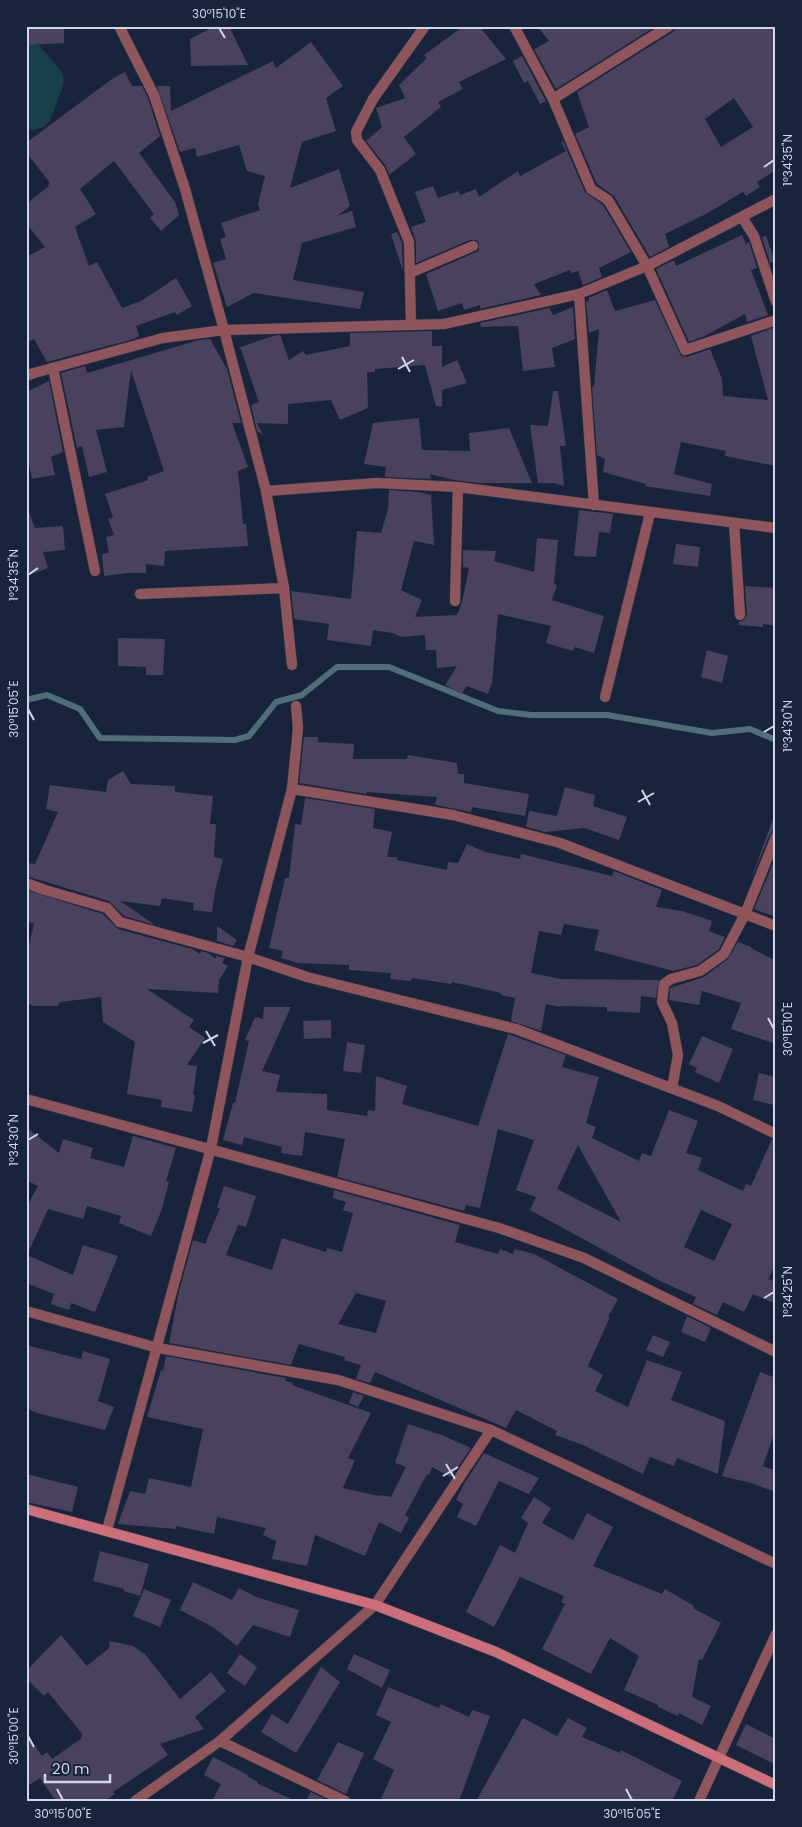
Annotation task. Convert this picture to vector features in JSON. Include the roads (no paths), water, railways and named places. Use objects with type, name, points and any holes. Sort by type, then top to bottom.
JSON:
[{"type":"street","points":[[119,26],[154,95],[185,189],[224,330],[266,490],[284,588],[292,665]]},
{"type":"street","points":[[411,325],[409,242],[380,170],[357,140],[356,132],[373,99],[425,26]]},
{"type":"street","points":[[514,26],[553,99],[591,189],[608,200],[647,266],[685,350],[776,320]]},
{"type":"street","points":[[553,99],[669,26]]},
{"type":"street","points":[[26,376],[163,338],[224,330],[444,324],[579,294],[647,266],[776,198]]},
{"type":"street","points":[[742,217],[754,236],[776,302]]},
{"type":"street","points":[[410,273],[473,246]]},
{"type":"street","points":[[579,294],[594,504]]},
{"type":"street","points":[[53,368],[95,571]]},
{"type":"street","points":[[266,490],[377,483],[458,487],[776,528]]},
{"type":"street","points":[[454,601],[458,487]]},
{"type":"street","points":[[605,697],[650,513]]},
{"type":"street","points":[[734,523],[740,615]]},
{"type":"street","points":[[140,594],[284,588]]},
{"type":"street","points":[[107,1530],[211,1148],[248,957],[292,789],[298,728],[296,706]]},
{"type":"street","points":[[292,789],[453,815],[560,843],[776,926]]},
{"type":"street","points":[[672,1088],[678,1055],[672,1023],[662,1002],[664,984],[672,979],[700,971],[724,954],[745,914],[776,837]]},
{"type":"street","points":[[26,883],[107,908],[120,922],[248,957],[307,977],[516,1029],[718,1106],[776,1134]]},
{"type":"street","points":[[26,1099],[499,1228],[584,1258],[776,1352]]},
{"type":"street","points":[[26,1312],[158,1348],[338,1380],[491,1430],[776,1564]]},
{"type":"street","points":[[135,1801],[220,1741],[375,1605],[491,1430]]},
{"type":"street","points":[[26,1509],[375,1605],[496,1652],[776,1785]]},
{"type":"street","points":[[699,1801],[776,1634]]},
{"type":"street","points":[[220,1741],[345,1801]]},
{"type":"waterway","points":[[26,60],[44,81],[33,110],[26,111]]},
{"type":"waterway","points":[[26,700],[47,695],[80,709],[100,738],[235,740],[249,736],[276,702],[302,695],[337,667],[389,667],[498,711],[531,715],[607,715],[712,733],[750,729],[776,740]]}]
